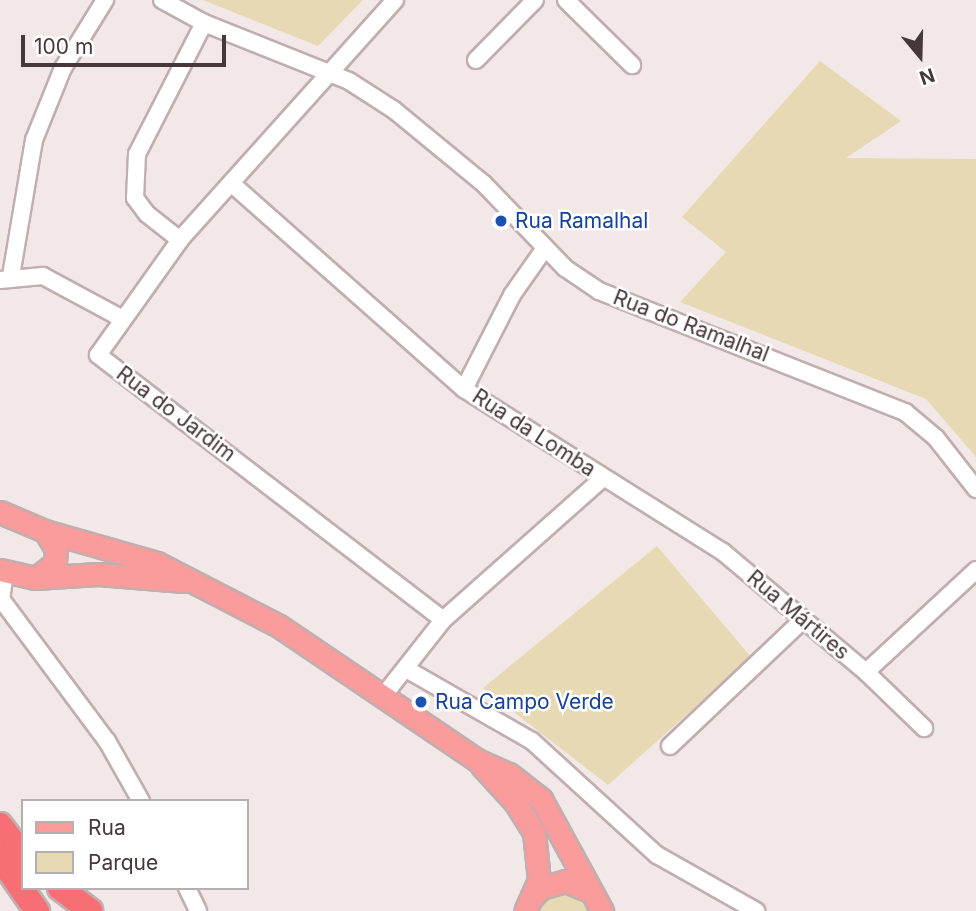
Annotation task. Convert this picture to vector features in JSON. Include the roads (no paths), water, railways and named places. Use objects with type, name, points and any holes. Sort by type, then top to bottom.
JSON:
[{"type":"highway","points":[[0,825],[21,852]]},
{"type":"highway","points":[[0,858],[21,888]]},
{"type":"highway","points":[[22,890],[37,911]]},
{"type":"highway","points":[[48,890],[63,911]]},
{"type":"highway","points":[[63,890],[90,911]]},
{"type":"main road","points":[[0,512],[45,531],[157,563],[186,581],[279,626],[477,760],[509,774],[541,799],[602,911]]},
{"type":"main road","points":[[35,578],[55,563],[56,549],[45,531]]},
{"type":"main road","points":[[3,571],[35,578],[98,574],[186,581]]},
{"type":"main road","points":[[477,760],[515,802],[534,832],[539,880],[528,904]]},
{"type":"main road","points":[[528,904],[541,888],[566,881],[589,891]]},
{"type":"street","points":[[105,0],[63,68],[34,140],[5,278],[44,276],[121,318]]},
{"type":"street","name":"Rua do Ramalhal","points":[[162,0],[204,23],[329,72],[394,110],[449,153],[545,248],[584,282],[621,302],[750,347],[905,412],[936,438],[976,489]]},
{"type":"street","name":"Rua do Jardim","points":[[395,0],[180,240],[121,318],[98,355],[443,620]]},
{"type":"street","points":[[476,60],[536,0]]},
{"type":"street","points":[[566,0],[632,65]]},
{"type":"street","points":[[180,240],[135,198],[137,154],[204,23]]},
{"type":"street","name":"Rua da Lomba","points":[[231,183],[464,388],[603,478],[443,620],[408,670],[384,695]]},
{"type":"street","points":[[464,388],[512,295],[545,248]]},
{"type":"street","name":"Rua Mártires","points":[[603,478],[723,552],[866,672],[976,570]]},
{"type":"street","points":[[3,571],[0,599],[107,741],[140,799]]},
{"type":"street","points":[[670,746],[804,619]]},
{"type":"street","points":[[408,670],[532,741],[657,855],[756,911]]},
{"type":"street","points":[[866,672],[925,728]]},
{"type":"street","points":[[188,890],[198,911]]},
{"type":"place","name":"Rua Ramalhal","points":[[501,221]]},
{"type":"place","name":"Rua Campo Verde","points":[[421,702]]}]
